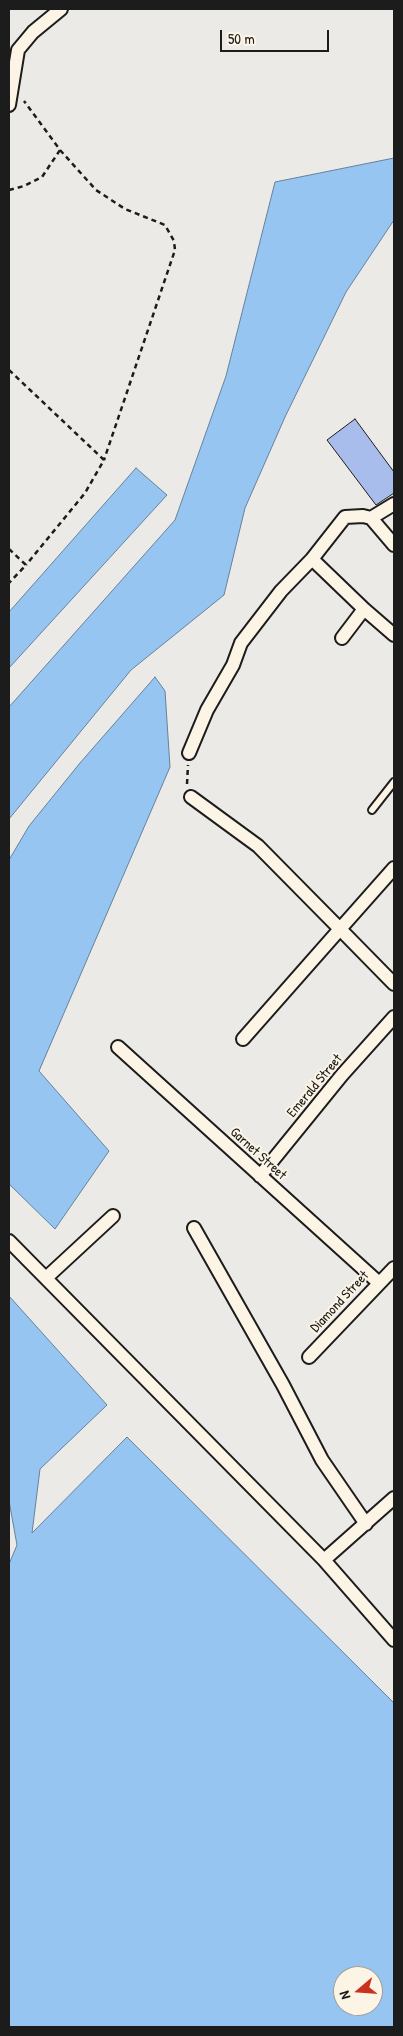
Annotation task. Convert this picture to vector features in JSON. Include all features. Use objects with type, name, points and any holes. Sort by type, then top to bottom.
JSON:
[{"type":"street","points":[[9,106],[12,86],[13,51],[61,9]]},
{"type":"street","points":[[371,518],[394,504]]},
{"type":"street","points":[[189,753],[207,710],[233,665],[241,643],[281,591],[312,559],[345,517],[363,516],[371,518],[394,545]]},
{"type":"street","points":[[312,559],[394,635]]},
{"type":"street","points":[[342,638],[364,609]]},
{"type":"street","points":[[191,796],[258,846],[394,984]]},
{"type":"street","points":[[243,1039],[394,868]]},
{"type":"street","name":"Emerald Street","points":[[260,1176],[342,1075],[394,1017]]},
{"type":"street","name":"Garnet Street","points":[[118,1047],[379,1283]]},
{"type":"street","points":[[46,1278],[113,1216]]},
{"type":"street","points":[[194,1228],[283,1385],[322,1460],[366,1524]]},
{"type":"street","points":[[9,1242],[324,1560],[394,1640]]},
{"type":"street","name":"Diamond Street","points":[[309,1357],[394,1268]]},
{"type":"street","points":[[324,1560],[394,1498]]},
{"type":"lane","points":[[372,810],[394,782]]},
{"type":"path","points":[[9,582],[26,565],[85,493],[104,460],[175,250],[174,241],[165,225],[125,209],[96,190],[60,150],[12,86]]},
{"type":"path","points":[[9,190],[24,186],[42,177],[60,150]]},
{"type":"path","points":[[9,370],[104,460]]},
{"type":"path","points":[[9,549],[26,565]]},
{"type":"water","points":[[394,158],[394,220],[346,292],[285,417],[245,508],[224,595],[131,670],[9,819],[9,707],[175,520],[226,376],[275,182]]},
{"type":"water","points":[[136,468],[167,495],[9,668],[9,612]]},
{"type":"water","points":[[155,677],[165,691],[170,767],[39,1071],[109,1151],[55,1229],[9,1184],[9,860],[29,826],[80,763]]},
{"type":"water","points":[[9,1296],[107,1405],[40,1469],[32,1533],[127,1437],[394,1703],[394,2027],[9,2027],[9,1564],[17,1545],[9,1501]]},
{"type":"building","points":[[355,419],[394,472],[394,493],[376,505],[327,440]]}]
